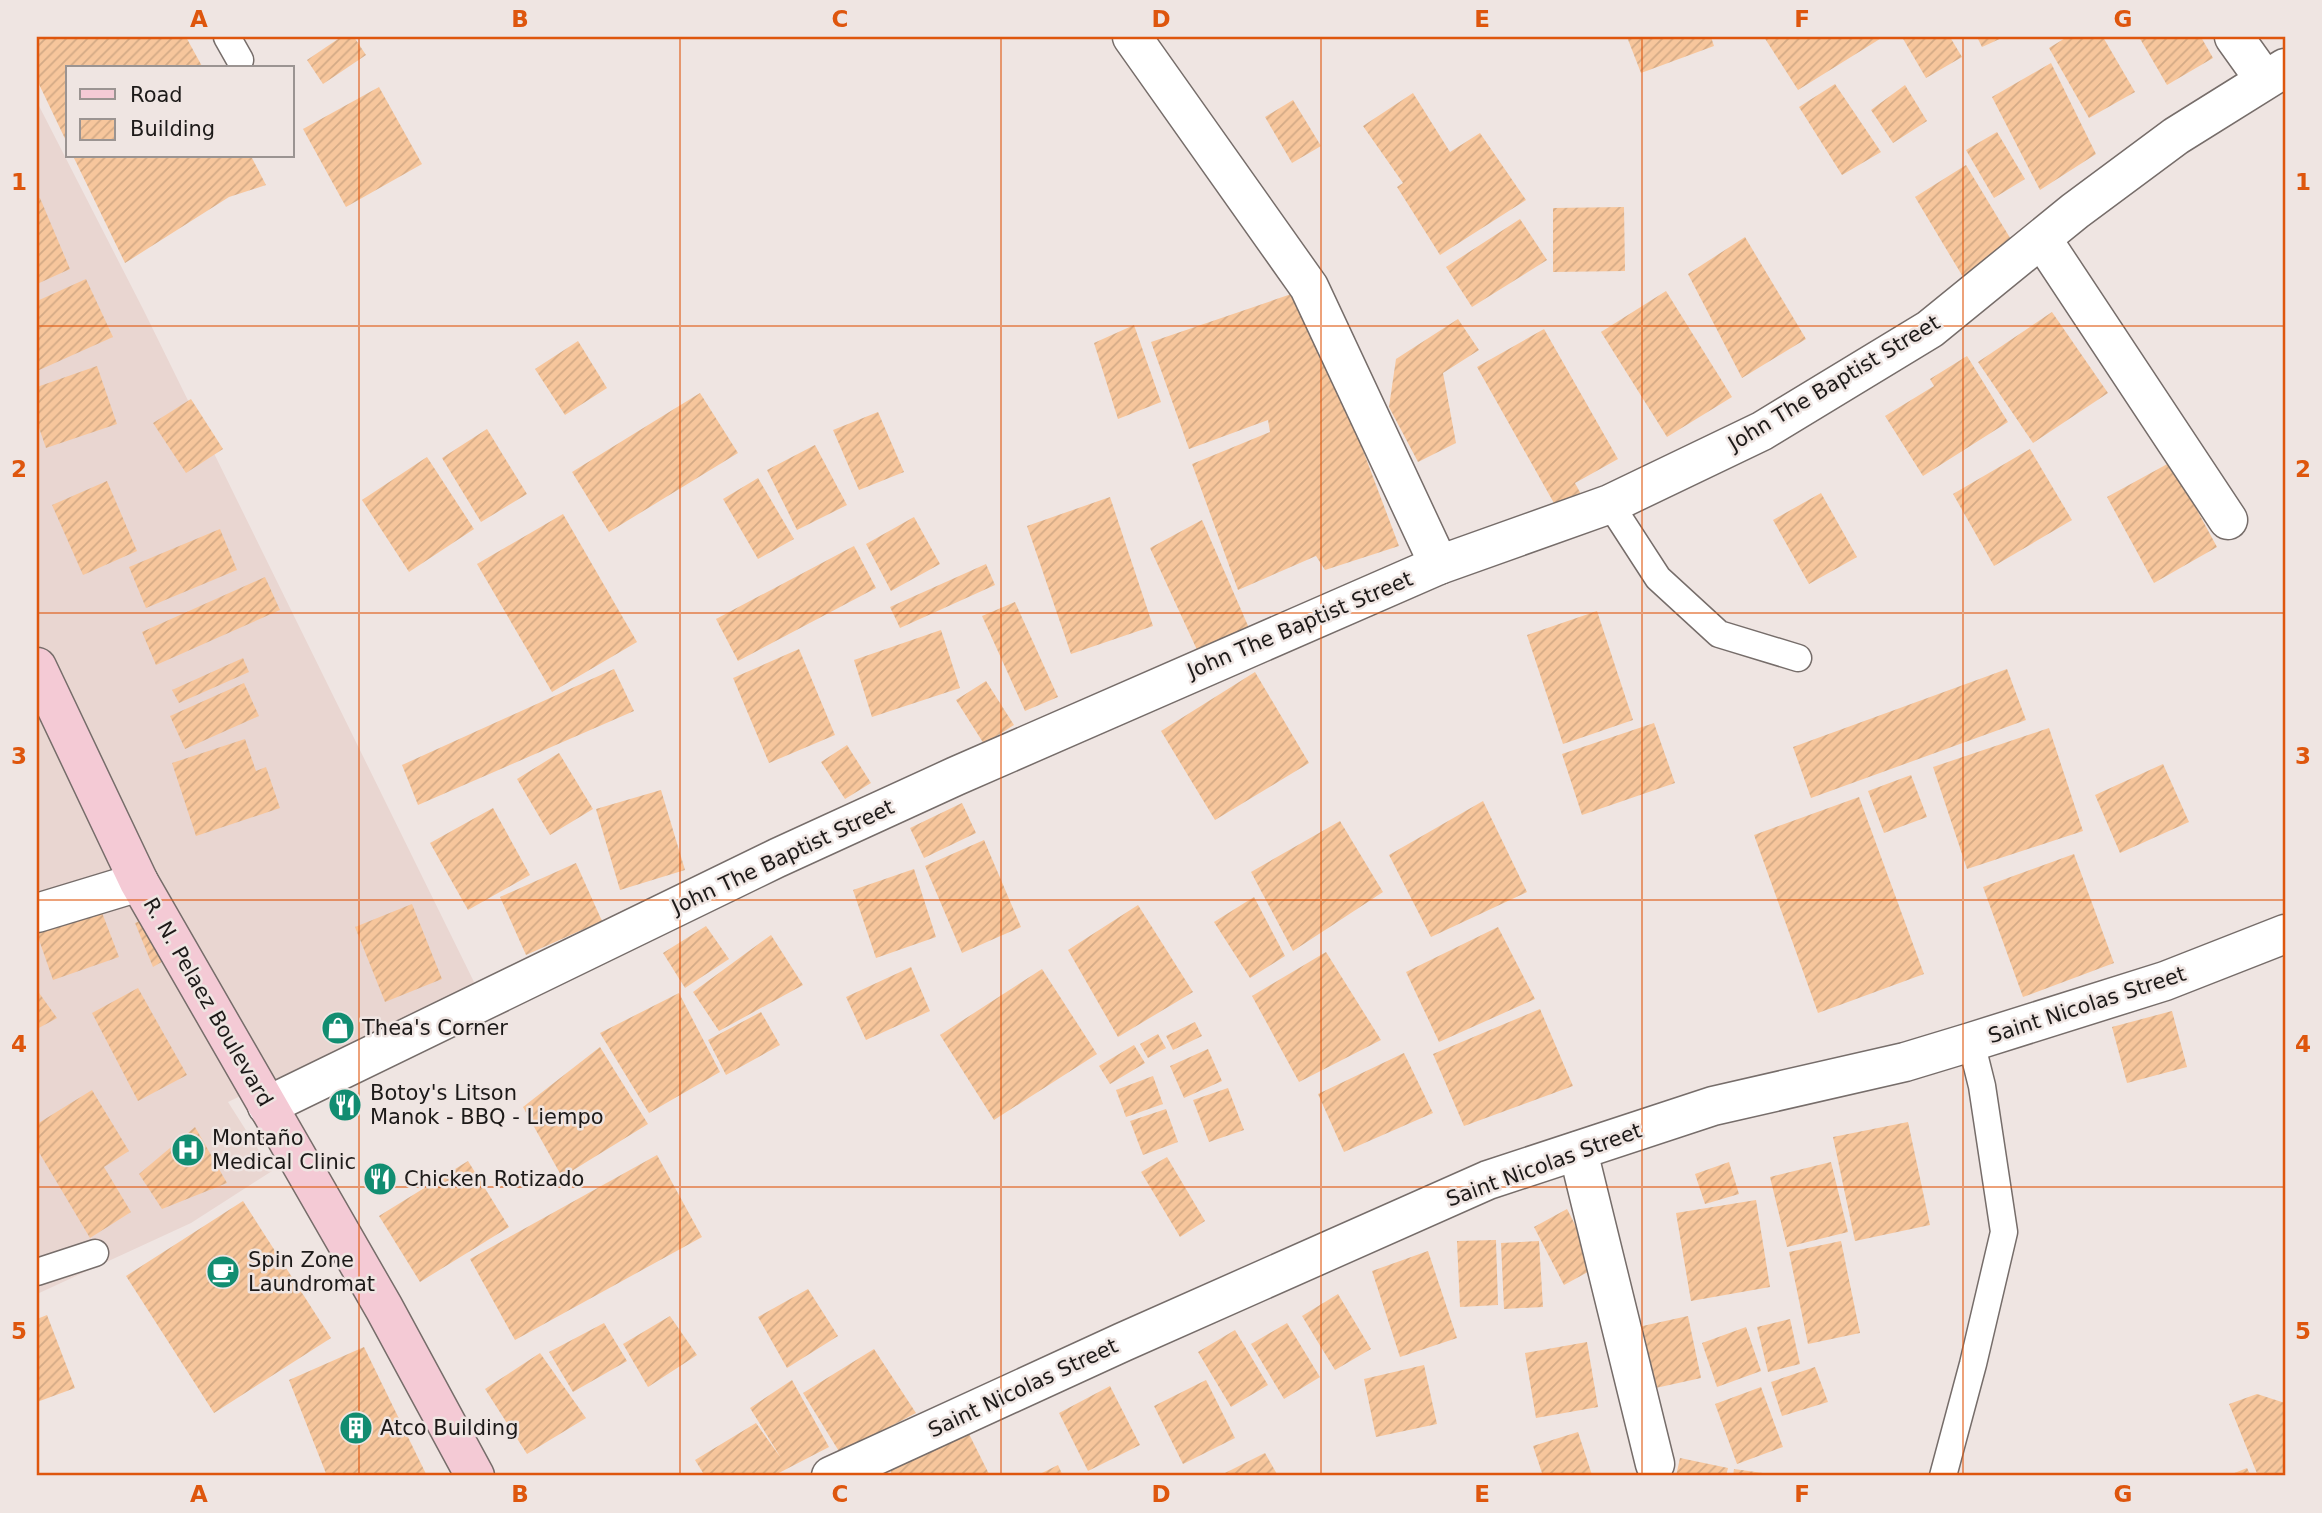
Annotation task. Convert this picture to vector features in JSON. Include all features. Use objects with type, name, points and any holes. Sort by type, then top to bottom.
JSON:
[{"type":"main road","name":"R. N. Pelaez Boulevard","points":[[37,667],[139,882],[383,1308],[475,1476]]},
{"type":"street","points":[[1132,37],[1310,287],[1439,565]]},
{"type":"street","points":[[2234,37],[2275,74]]},
{"type":"street","name":"John The Baptist Street","points":[[267,1106],[777,858],[920,792],[1104,709],[1439,565],[1610,504],[1762,431],[1930,329],[2075,211],[2176,136],[2275,74]]},
{"type":"street","points":[[2042,239],[2228,520]]},
{"type":"street","points":[[37,913],[139,882]]},
{"type":"street","name":"Saint Nicolas Street","points":[[831,1476],[1488,1180],[1713,1106],[1906,1062],[1971,1042],[2165,981],[2285,934]]},
{"type":"street","points":[[1578,1151],[1655,1464]]},
{"type":"lane","points":[[227,37],[240,60]]},
{"type":"lane","points":[[1610,504],[1658,578],[1719,634],[1798,658]]},
{"type":"lane","points":[[1943,1476],[2004,1232],[1982,1086],[1971,1042]]},
{"type":"lane","points":[[37,1272],[95,1252]]},
{"type":"shaded area","points":[[37,102],[143,309],[475,984],[228,1102],[272,1171],[191,1223],[37,1294]]},
{"type":"building","points":[[37,37],[186,37],[202,66],[66,66],[66,141],[37,80]]},
{"type":"building","points":[[341,37],[354,37],[366,55],[323,84],[307,60]]},
{"type":"building","points":[[1627,37],[1711,37],[1714,46],[1641,73]]},
{"type":"building","points":[[1764,37],[1883,37],[1798,90]]},
{"type":"building","points":[[1902,37],[1950,37],[1962,57],[1926,78]]},
{"type":"building","points":[[1977,37],[2004,37],[1982,47]]},
{"type":"building","points":[[2067,37],[2103,37],[2135,92],[2089,118],[2049,48]]},
{"type":"building","points":[[2139,37],[2201,37],[2213,58],[2167,85]]},
{"type":"building","points":[[2051,63],[2096,154],[2040,190],[1992,97]]},
{"type":"building","points":[[1835,84],[1881,152],[1842,175],[1799,107]]},
{"type":"building","points":[[1905,85],[1927,121],[1893,143],[1871,110]]},
{"type":"building","points":[[379,87],[422,164],[346,207],[303,129]]},
{"type":"building","points":[[1413,93],[1450,152],[1480,133],[1526,200],[1440,255],[1397,187],[1403,183],[1363,126]]},
{"type":"building","points":[[1293,100],[1321,146],[1292,163],[1265,117]]},
{"type":"building","points":[[1997,132],[2025,179],[1994,198],[1966,150]]},
{"type":"building","points":[[74,158],[252,158],[266,185],[229,197],[125,263]]},
{"type":"building","points":[[1966,165],[2018,251],[1966,282],[1915,197]]},
{"type":"building","points":[[40,198],[70,269],[37,284],[37,199]]},
{"type":"building","points":[[1624,207],[1625,271],[1553,272],[1553,208]]},
{"type":"building","points":[[1520,219],[1547,260],[1472,307],[1446,267]]},
{"type":"building","points":[[1745,237],[1806,339],[1742,378],[1688,274]]},
{"type":"building","points":[[86,279],[113,337],[37,371],[37,301]]},
{"type":"building","points":[[1306,289],[1341,392],[1399,546],[1325,570],[1316,556],[1238,590],[1192,464],[1270,432],[1268,420],[1189,449],[1151,342]]},
{"type":"building","points":[[1666,291],[1732,397],[1667,437],[1601,332]]},
{"type":"building","points":[[2052,312],[2108,393],[2033,443],[1978,362]]},
{"type":"building","points":[[1458,319],[1479,350],[1443,373],[1456,443],[1418,462],[1389,407],[1396,359]]},
{"type":"building","points":[[1134,325],[1161,402],[1118,419],[1094,343]]},
{"type":"building","points":[[1544,329],[1618,459],[1575,483],[1583,498],[1559,512],[1477,367]]},
{"type":"building","points":[[578,341],[607,388],[565,415],[535,369]]},
{"type":"building","points":[[1967,356],[2008,422],[1923,476],[1885,416],[1934,386],[1930,379]]},
{"type":"building","points":[[97,366],[117,424],[46,448],[37,422],[37,387]]},
{"type":"building","points":[[700,393],[738,453],[609,532],[572,472]]},
{"type":"building","points":[[191,399],[223,449],[186,473],[153,423]]},
{"type":"building","points":[[878,412],[904,472],[859,490],[833,430]]},
{"type":"building","points":[[487,429],[527,494],[481,522],[442,458]]},
{"type":"building","points":[[815,445],[847,505],[797,530],[767,470]]},
{"type":"building","points":[[2030,449],[2072,520],[1994,566],[1953,494]]},
{"type":"building","points":[[427,457],[474,529],[409,572],[362,500]]},
{"type":"building","points":[[2171,462],[2217,547],[2154,583],[2107,497]]},
{"type":"building","points":[[758,478],[794,539],[758,559],[723,499]]},
{"type":"building","points":[[107,481],[137,551],[83,575],[52,505]]},
{"type":"building","points":[[1821,493],[1857,557],[1809,584],[1773,520]]},
{"type":"building","points":[[1110,497],[1153,626],[1071,654],[1027,526]]},
{"type":"building","points":[[563,514],[637,642],[552,692],[477,564]]},
{"type":"building","points":[[914,517],[940,564],[891,591],[866,544]]},
{"type":"building","points":[[1202,520],[1249,628],[1198,652],[1150,548]]},
{"type":"building","points":[[220,529],[237,570],[146,608],[129,567]]},
{"type":"building","points":[[854,546],[876,588],[738,661],[716,619]]},
{"type":"building","points":[[986,564],[995,585],[900,628],[890,607]]},
{"type":"building","points":[[265,577],[280,610],[156,665],[142,632]]},
{"type":"building","points":[[1015,602],[1058,697],[1025,711],[982,616]]},
{"type":"building","points":[[1597,611],[1633,720],[1563,744],[1527,635]]},
{"type":"building","points":[[941,630],[960,688],[872,717],[854,660]]},
{"type":"building","points":[[799,649],[835,735],[769,763],[733,678]]},
{"type":"building","points":[[243,658],[249,672],[179,703],[172,690]]},
{"type":"building","points":[[614,669],[634,711],[418,805],[402,765]]},
{"type":"building","points":[[2007,669],[2026,720],[1811,798],[1793,747]]},
{"type":"building","points":[[1255,672],[1309,763],[1215,820],[1161,731]]},
{"type":"building","points":[[986,681],[1014,725],[984,744],[956,700]]},
{"type":"building","points":[[244,683],[259,716],[185,749],[170,716]]},
{"type":"building","points":[[1654,723],[1675,783],[1582,815],[1562,754]]},
{"type":"building","points":[[2049,728],[2083,831],[1967,869],[1933,767]]},
{"type":"building","points":[[245,739],[256,771],[266,767],[280,808],[196,836],[172,763]]},
{"type":"building","points":[[847,745],[871,783],[845,799],[821,762]]},
{"type":"building","points":[[559,753],[593,809],[550,835],[517,779]]},
{"type":"building","points":[[2163,764],[2189,822],[2120,853],[2095,795]]},
{"type":"building","points":[[1911,775],[1927,817],[1884,833],[1868,791]]},
{"type":"building","points":[[661,790],[685,870],[620,890],[596,809]]},
{"type":"building","points":[[1859,797],[1924,974],[1818,1013],[1754,835]]},
{"type":"building","points":[[1483,801],[1527,892],[1431,937],[1389,855]]},
{"type":"building","points":[[962,803],[976,833],[924,858],[910,828]]},
{"type":"building","points":[[493,808],[530,875],[468,910],[430,843]]},
{"type":"building","points":[[1340,821],[1383,892],[1293,951],[1251,872]]},
{"type":"building","points":[[984,840],[1021,927],[962,953],[925,866]]},
{"type":"building","points":[[2074,854],[2114,963],[2023,997],[1983,887]]},
{"type":"building","points":[[576,863],[602,921],[526,955],[500,897]]},
{"type":"building","points":[[914,869],[936,937],[876,958],[853,890]]},
{"type":"building","points":[[1254,897],[1285,956],[1250,978],[1214,922]]},
{"type":"building","points":[[412,904],[442,979],[385,1002],[355,927]]},
{"type":"building","points":[[1138,905],[1193,992],[1118,1037],[1068,950]]},
{"type":"building","points":[[101,910],[119,957],[53,980],[37,934]]},
{"type":"building","points":[[147,918],[165,960],[153,967],[135,923]]},
{"type":"building","points":[[706,926],[729,959],[685,988],[663,953]]},
{"type":"building","points":[[1498,927],[1535,999],[1439,1042],[1406,972]]},
{"type":"building","points":[[771,935],[803,985],[719,1031],[693,992]]},
{"type":"building","points":[[1326,952],[1381,1040],[1299,1082],[1252,996]]},
{"type":"building","points":[[911,967],[930,1011],[866,1040],[846,997]]},
{"type":"building","points":[[1042,969],[1097,1054],[994,1120],[940,1035]]},
{"type":"building","points":[[138,988],[187,1075],[138,1101],[92,1013]]},
{"type":"building","points":[[37,990],[57,1018],[37,1029]]},
{"type":"building","points":[[679,993],[720,1072],[649,1113],[600,1033]]},
{"type":"building","points":[[1540,1009],[1573,1086],[1464,1126],[1433,1054]]},
{"type":"building","points":[[2172,1011],[2187,1067],[2127,1083],[2112,1027]]},
{"type":"building","points":[[761,1012],[780,1045],[726,1075],[708,1040]]},
{"type":"building","points":[[1195,1022],[1202,1036],[1173,1050],[1166,1036]]},
{"type":"building","points":[[1158,1034],[1166,1048],[1148,1058],[1140,1044]]},
{"type":"building","points":[[1134,1045],[1145,1063],[1110,1084],[1099,1066]]},
{"type":"building","points":[[600,1047],[648,1124],[562,1177],[523,1107]]},
{"type":"building","points":[[1208,1049],[1222,1081],[1184,1098],[1170,1066]]},
{"type":"building","points":[[1404,1053],[1433,1113],[1344,1152],[1318,1094]]},
{"type":"building","points":[[1153,1076],[1163,1104],[1126,1117],[1116,1090]]},
{"type":"building","points":[[1228,1088],[1244,1130],[1209,1142],[1193,1100]]},
{"type":"building","points":[[92,1090],[129,1151],[104,1167],[131,1212],[90,1238],[37,1149],[37,1124]]},
{"type":"building","points":[[1166,1109],[1178,1142],[1143,1155],[1130,1121]]},
{"type":"building","points":[[1908,1122],[1930,1225],[1855,1241],[1833,1137]]},
{"type":"building","name":"Montaño Medical Clinic","points":[[195,1127],[227,1183],[162,1209],[139,1174]]},
{"type":"building","points":[[657,1155],[702,1237],[515,1340],[470,1259]]},
{"type":"building","points":[[1167,1157],[1205,1221],[1180,1237],[1141,1172]]},
{"type":"building","points":[[468,1161],[509,1227],[420,1282],[379,1216]]},
{"type":"building","points":[[1729,1162],[1739,1194],[1705,1204],[1695,1174]]},
{"type":"building","points":[[1831,1162],[1848,1232],[1787,1247],[1770,1177]]},
{"type":"building","points":[[1756,1200],[1770,1287],[1691,1301],[1676,1213]]},
{"type":"building","points":[[243,1201],[331,1338],[214,1413],[126,1276]]},
{"type":"building","points":[[1567,1209],[1597,1267],[1564,1285],[1534,1227]]},
{"type":"building","points":[[1496,1240],[1498,1305],[1460,1307],[1457,1241]]},
{"type":"building","points":[[1539,1241],[1543,1307],[1504,1309],[1501,1243]]},
{"type":"building","points":[[1841,1241],[1860,1333],[1808,1344],[1789,1252]]},
{"type":"building","points":[[1428,1251],[1457,1338],[1400,1357],[1372,1271]]},
{"type":"building","points":[[808,1289],[838,1336],[787,1368],[758,1317]]},
{"type":"building","points":[[1338,1294],[1371,1349],[1335,1370],[1302,1316]]},
{"type":"building","points":[[47,1315],[75,1388],[37,1402],[37,1319]]},
{"type":"building","points":[[670,1316],[697,1355],[648,1387],[623,1344]]},
{"type":"building","points":[[1688,1316],[1701,1378],[1651,1389],[1638,1327]]},
{"type":"building","points":[[1790,1319],[1800,1364],[1768,1372],[1757,1327]]},
{"type":"building","points":[[604,1323],[627,1361],[573,1392],[549,1352]]},
{"type":"building","points":[[1287,1323],[1320,1377],[1284,1399],[1251,1344]]},
{"type":"building","points":[[1746,1327],[1761,1371],[1717,1387],[1702,1343]]},
{"type":"building","points":[[1235,1330],[1268,1385],[1231,1407],[1198,1352]]},
{"type":"building","points":[[1587,1342],[1598,1407],[1536,1418],[1525,1353]]},
{"type":"building","name":"Atco Building","points":[[364,1347],[427,1476],[327,1476],[289,1380]]},
{"type":"building","points":[[874,1349],[916,1413],[840,1453],[803,1393]]},
{"type":"building","points":[[540,1353],[586,1418],[527,1454],[485,1389]]},
{"type":"building","points":[[1424,1365],[1437,1424],[1376,1437],[1364,1379]]},
{"type":"building","points":[[1815,1367],[1828,1402],[1782,1416],[1771,1382]]},
{"type":"building","points":[[792,1380],[829,1447],[773,1476],[705,1476],[695,1460],[756,1423],[781,1458],[750,1408]]},
{"type":"building","points":[[1206,1380],[1235,1438],[1183,1464],[1154,1406]]},
{"type":"building","points":[[1110,1386],[1140,1445],[1088,1471],[1059,1413]]},
{"type":"building","points":[[1761,1387],[1783,1447],[1737,1464],[1715,1404]]},
{"type":"building","points":[[2257,1394],[2285,1403],[2285,1476],[2258,1476],[2229,1404]]},
{"type":"building","points":[[967,1430],[990,1476],[893,1476],[890,1470]]},
{"type":"building","points":[[1578,1432],[1592,1475],[1543,1476],[1533,1446]]},
{"type":"building","points":[[1265,1453],[1278,1476],[1219,1476]]},
{"type":"building","points":[[1680,1458],[1728,1468],[1726,1476],[1676,1476]]},
{"type":"building","points":[[1058,1465],[1063,1476],[1036,1476]]},
{"type":"building","points":[[2247,1468],[2251,1476],[2227,1476]]},
{"type":"building","points":[[1734,1469],[1777,1475],[1777,1476],[1733,1476]]},
{"type":"place","name":"Thea's Corner","points":[[338,1028]]},
{"type":"place","name":"Botoy's Litson Manok - BBQ - Liempo","points":[[345,1105]]},
{"type":"place","name":"Montaño Medical Clinic","points":[[188,1150]]},
{"type":"place","name":"Chicken Rotizado","points":[[380,1179]]},
{"type":"place","name":"Spin Zone Laundromat","points":[[223,1272]]},
{"type":"place","name":"Atco Building","points":[[356,1428]]}]
